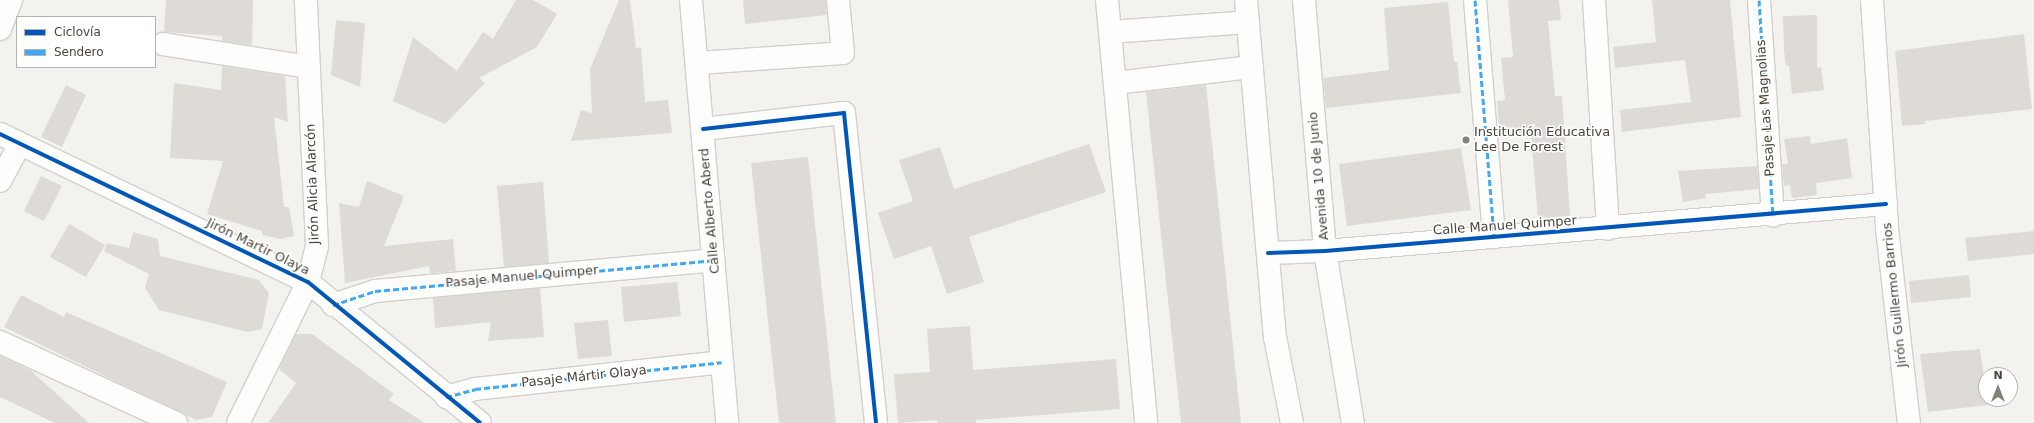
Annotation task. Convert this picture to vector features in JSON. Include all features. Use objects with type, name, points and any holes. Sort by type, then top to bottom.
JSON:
[{"type":"street","name":"Jirón Alicia Alarcón","points":[[238,423],[308,282],[317,246],[306,0]]},
{"type":"street","name":"Calle Alberto Aberd","points":[[691,0],[704,129],[727,423]]},
{"type":"street","points":[[698,63],[843,53],[838,0]]},
{"type":"street","points":[[1107,0],[1146,423]]},
{"type":"street","points":[[1246,0],[1275,337],[1292,423]]},
{"type":"street","name":"Avenida 10 de Junio","points":[[1304,0],[1325,251],[1353,423]]},
{"type":"street","points":[[1475,0],[1494,237]]},
{"type":"street","points":[[1594,0],[1608,228]]},
{"type":"street","name":"Pasaje Las Magnolias","points":[[1759,0],[1773,216]]},
{"type":"street","name":"Jirón Guillermo Barrios","points":[[1872,0],[1886,204],[1909,423]]},
{"type":"street","points":[[1110,32],[1248,22]]},
{"type":"street","points":[[164,44],[308,68]]},
{"type":"street","points":[[1115,83],[1252,68]]},
{"type":"street","points":[[704,129],[844,113],[876,423]]},
{"type":"street","name":"Jirón Martir Olaya","points":[[0,134],[308,282],[333,305],[480,423]]},
{"type":"street","points":[[0,181],[20,144]]},
{"type":"street","name":"Calle Manuel Quimper","points":[[1268,253],[1325,251],[1773,216],[1886,204]]},
{"type":"street","name":"Pasaje Manuel Quimper","points":[[333,305],[375,291],[714,260]]},
{"type":"street","points":[[0,342],[176,423]]},
{"type":"street","name":"Pasaje Mártir Olaya","points":[[446,397],[475,389],[722,362]]},
{"type":"building","points":[[166,0],[253,0],[252,45],[222,41],[222,36],[164,32]]},
{"type":"building","points":[[516,0],[533,0],[557,14],[537,47],[479,78],[485,83],[445,124],[393,101],[413,37],[457,71],[483,32],[493,39]]},
{"type":"building","points":[[619,0],[630,0],[636,48],[641,47],[645,102],[668,100],[672,133],[571,141],[581,110],[592,113],[590,69]]},
{"type":"building","points":[[743,0],[826,0],[827,15],[745,24]]},
{"type":"building","points":[[1508,0],[1559,0],[1561,20],[1548,21],[1555,96],[1562,96],[1570,216],[1538,218],[1531,135],[1500,137],[1497,101],[1505,100],[1501,58],[1513,57]]},
{"type":"building","points":[[1652,0],[1730,0],[1741,117],[1622,132],[1620,110],[1691,102],[1685,60],[1615,68],[1613,47],[1656,42]]},
{"type":"building","points":[[1448,2],[1454,62],[1457,62],[1461,93],[1326,108],[1323,78],[1389,70],[1384,8]]},
{"type":"building","points":[[1817,15],[1817,68],[1821,67],[1824,90],[1792,94],[1789,66],[1786,66],[1784,51],[1783,16]]},
{"type":"building","points":[[336,20],[365,23],[360,87],[331,75]]},
{"type":"building","points":[[2024,34],[2032,109],[1925,121],[1925,124],[1902,126],[1895,51]]},
{"type":"building","points":[[222,66],[285,76],[288,122],[274,117],[284,207],[289,207],[294,236],[280,239],[262,235],[262,231],[207,214],[223,161],[170,158],[174,83],[221,90]]},
{"type":"building","points":[[66,85],[86,95],[62,147],[41,137]]},
{"type":"building","points":[[1206,85],[1241,423],[1181,423],[1146,92]]},
{"type":"building","points":[[1810,136],[1811,144],[1847,138],[1852,178],[1816,183],[1817,195],[1792,198],[1790,185],[1784,186],[1782,164],[1788,164],[1784,139]]},
{"type":"building","points":[[1089,144],[1106,192],[969,237],[984,282],[947,294],[931,246],[894,259],[878,213],[913,201],[899,160],[940,147],[954,189]]},
{"type":"building","points":[[1461,148],[1471,210],[1347,226],[1339,164]]},
{"type":"building","points":[[808,157],[836,423],[779,423],[751,163]]},
{"type":"building","points":[[1757,166],[1759,189],[1705,194],[1706,198],[1683,202],[1678,171]]},
{"type":"building","points":[[41,176],[62,186],[44,221],[24,211]]},
{"type":"building","points":[[367,181],[404,196],[384,246],[453,239],[456,271],[430,273],[429,266],[345,283],[339,203],[359,207]]},
{"type":"building","points":[[543,182],[549,263],[504,267],[497,186]]},
{"type":"building","points":[[69,224],[105,245],[86,277],[50,257]]},
{"type":"building","points":[[2034,231],[2034,254],[1968,261],[1965,238]]},
{"type":"building","points":[[133,232],[158,239],[160,256],[259,280],[269,293],[262,329],[248,332],[159,310],[145,288],[149,274],[104,251],[107,243],[129,248]]},
{"type":"building","points":[[1969,275],[1971,297],[1911,303],[1909,281]]},
{"type":"building","points":[[677,282],[681,316],[624,322],[621,287]]},
{"type":"building","points":[[540,288],[544,337],[488,341],[491,322],[435,328],[433,298]]},
{"type":"building","points":[[21,295],[64,317],[66,312],[227,382],[212,417],[196,420],[4,327]]},
{"type":"building","points":[[608,320],[612,356],[578,359],[574,323]]},
{"type":"building","points":[[970,326],[973,370],[1116,359],[1120,409],[976,420],[976,423],[937,423],[937,420],[898,423],[894,374],[930,372],[927,329]]},
{"type":"building","points":[[296,334],[312,334],[394,394],[389,400],[425,423],[268,423],[296,383],[279,369]]},
{"type":"building","points":[[1980,349],[1983,367],[1978,367],[1978,406],[1928,412],[1920,354]]},
{"type":"building","points":[[0,356],[30,370],[89,423],[55,423],[0,397]]},
{"type":"marked path","points":[[1475,0],[1494,237]]},
{"type":"marked path","points":[[1759,0],[1773,216]]},
{"type":"marked path","points":[[333,305],[375,291],[714,260]]},
{"type":"marked path","points":[[446,397],[475,389],[722,362]]},
{"type":"cycle path","points":[[703,129],[844,113],[876,423]]},
{"type":"cycle path","points":[[0,134],[308,282],[480,423]]},
{"type":"cycle path","points":[[1268,253],[1325,251],[1886,204]]},
{"type":"place","name":"Institución Educativa Lee De Forest","points":[[1466,140]]}]
